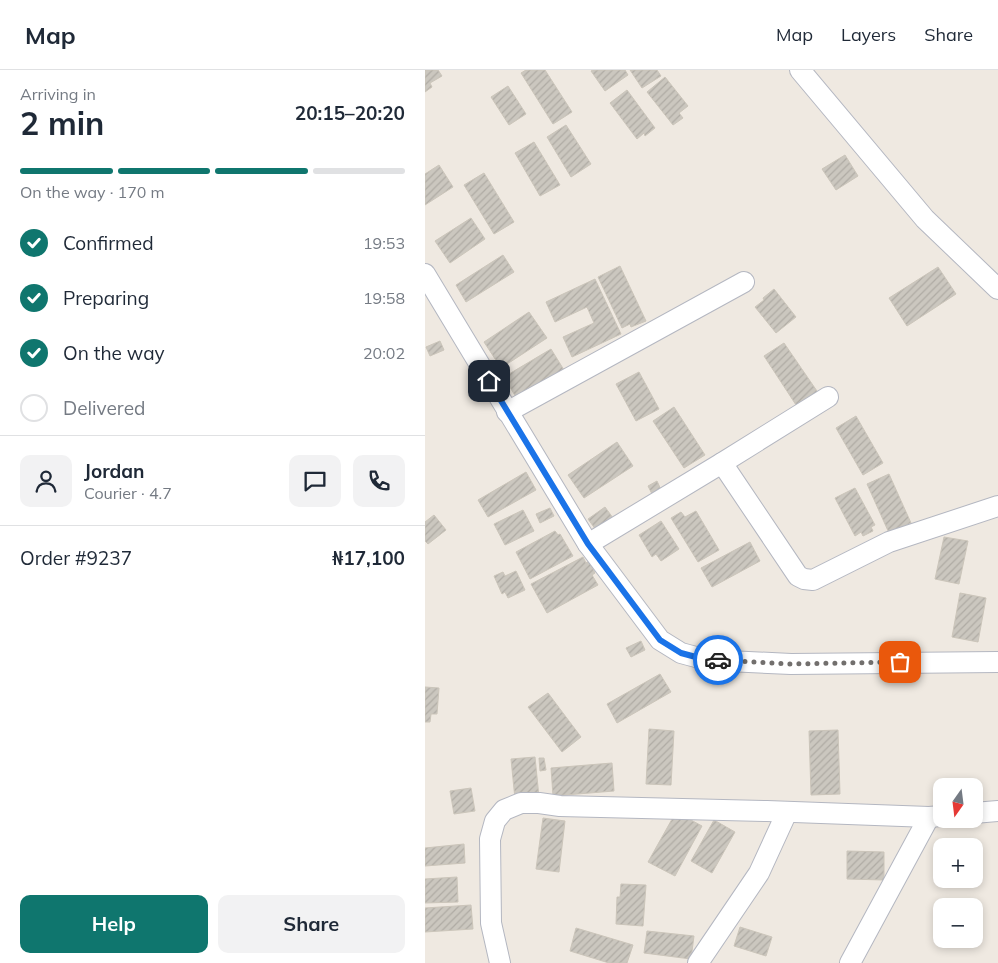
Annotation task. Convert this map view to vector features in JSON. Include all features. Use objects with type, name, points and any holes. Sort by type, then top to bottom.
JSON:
[{"type":"street","points":[[800,70],[925,219],[998,289]]},
{"type":"street","points":[[425,274],[588,544],[660,640],[681,653],[707,660],[791,664],[998,662]]},
{"type":"street","points":[[507,412],[744,282]]},
{"type":"street","points":[[588,544],[827,397]]},
{"type":"street","points":[[722,463],[798,576],[804,579],[813,580],[889,542],[998,506]]},
{"type":"street","points":[[500,963],[491,923],[490,839],[495,821],[504,810],[521,803],[559,806],[933,816]]},
{"type":"street","points":[[983,812],[998,811]]},
{"type":"street","points":[[698,963],[759,873],[787,812]]},
{"type":"street","points":[[850,963],[933,819]]},
{"type":"building","points":[[425,70],[438,70],[442,76],[430,83],[432,87],[425,92]]},
{"type":"building","points":[[526,70],[545,70],[572,112],[553,124],[521,73]]},
{"type":"building","points":[[625,70],[628,75],[605,91],[591,71]]},
{"type":"building","points":[[630,70],[657,70],[661,76],[642,88]]},
{"type":"building","points":[[665,77],[688,106],[679,113],[683,118],[673,125],[647,92]]},
{"type":"building","points":[[508,86],[526,114],[509,125],[491,97]]},
{"type":"building","points":[[627,90],[655,128],[645,136],[644,133],[637,139],[610,103]]},
{"type":"building","points":[[566,125],[591,164],[571,177],[547,137]]},
{"type":"building","points":[[534,142],[560,185],[540,196],[515,153]]},
{"type":"building","points":[[845,155],[858,176],[836,190],[822,169]]},
{"type":"building","points":[[439,165],[453,187],[425,205],[425,174]]},
{"type":"building","points":[[484,173],[514,222],[494,234],[464,185]]},
{"type":"building","points":[[471,218],[485,239],[450,263],[435,241]]},
{"type":"building","points":[[503,255],[514,272],[466,302],[456,285]]},
{"type":"building","points":[[620,266],[646,321],[631,327],[630,324],[622,328],[598,277]]},
{"type":"building","points":[[938,267],[956,294],[907,326],[889,298]]},
{"type":"building","points":[[595,279],[621,334],[572,357],[563,337],[594,323],[587,307],[555,322],[546,302]]},
{"type":"building","points":[[774,289],[796,317],[776,333],[755,307]]},
{"type":"building","points":[[529,312],[547,338],[501,368],[484,342]]},
{"type":"building","points":[[440,341],[444,350],[430,356],[426,347]]},
{"type":"building","points":[[784,343],[819,394],[798,408],[764,356]]},
{"type":"building","points":[[551,349],[564,370],[517,399],[504,377]]},
{"type":"building","points":[[639,372],[659,409],[636,421],[616,384]]},
{"type":"building","points":[[674,407],[705,455],[684,468],[653,421]]},
{"type":"building","points":[[856,416],[883,463],[863,475],[836,428]]},
{"type":"building","points":[[617,442],[633,466],[584,498],[568,475]]},
{"type":"building","points":[[526,472],[536,490],[488,517],[478,500]]},
{"type":"building","points":[[889,474],[911,523],[889,533],[867,484]]},
{"type":"building","points":[[657,481],[662,492],[653,496],[648,486]]},
{"type":"building","points":[[855,488],[875,525],[871,527],[873,531],[863,536],[861,532],[855,536],[835,498]]},
{"type":"building","points":[[605,507],[613,518],[596,530],[588,519]]},
{"type":"building","points":[[550,508],[554,516],[540,523],[536,514]]},
{"type":"building","points":[[523,510],[534,531],[505,545],[494,524]]},
{"type":"building","points":[[696,511],[719,550],[698,562],[671,518],[681,512],[685,517]]},
{"type":"building","points":[[434,515],[446,530],[428,544],[425,541],[425,522]]},
{"type":"building","points":[[661,521],[679,549],[661,561],[656,554],[652,557],[639,535]]},
{"type":"building","points":[[555,531],[558,535],[560,534],[573,556],[530,579],[516,552]]},
{"type":"building","points":[[944,537],[968,541],[959,584],[935,579]]},
{"type":"building","points":[[750,542],[760,561],[712,587],[701,568]]},
{"type":"building","points":[[583,557],[586,563],[589,561],[595,573],[592,575],[598,585],[547,613],[531,584]]},
{"type":"building","points":[[516,571],[525,590],[508,598],[505,592],[502,594],[494,576],[503,572],[505,576]]},
{"type":"building","points":[[960,593],[986,598],[978,642],[952,637]]},
{"type":"building","points":[[641,641],[645,650],[631,657],[626,648]]},
{"type":"building","points":[[660,674],[671,692],[617,723],[607,704]]},
{"type":"building","points":[[425,687],[439,688],[437,714],[431,714],[430,722],[425,722]]},
{"type":"building","points":[[548,693],[581,737],[562,752],[528,707]]},
{"type":"building","points":[[649,729],[674,731],[671,785],[646,784]]},
{"type":"building","points":[[838,730],[840,794],[811,795],[809,731]]},
{"type":"building","points":[[535,757],[539,797],[515,799],[511,759]]},
{"type":"building","points":[[539,758],[544,758],[546,770],[540,771]]},
{"type":"building","points":[[612,763],[614,791],[553,796],[551,768]]},
{"type":"building","points":[[471,788],[475,811],[454,814],[450,791]]},
{"type":"building","points":[[676,812],[702,826],[675,876],[648,862]]},
{"type":"building","points":[[543,818],[565,821],[559,872],[536,869]]},
{"type":"building","points":[[714,820],[735,832],[712,873],[691,861]]},
{"type":"building","points":[[464,844],[465,863],[425,866],[425,848]]},
{"type":"building","points":[[847,851],[884,852],[884,880],[847,879]]},
{"type":"building","points":[[457,877],[458,902],[425,903],[425,879]]},
{"type":"building","points":[[621,884],[646,885],[643,926],[616,924],[617,897],[620,897]]},
{"type":"building","points":[[471,905],[473,929],[425,932],[425,908]]},
{"type":"building","points":[[740,927],[772,937],[766,956],[734,946]]},
{"type":"building","points":[[576,928],[633,945],[627,963],[609,963],[570,951]]},
{"type":"building","points":[[647,931],[694,936],[691,959],[644,953]]},
{"type":"way so far","points":[[718,660],[791,664],[900,662]]},
{"type":"route","points":[[489,381],[588,544],[660,640],[681,653],[707,660],[718,660]]}]
